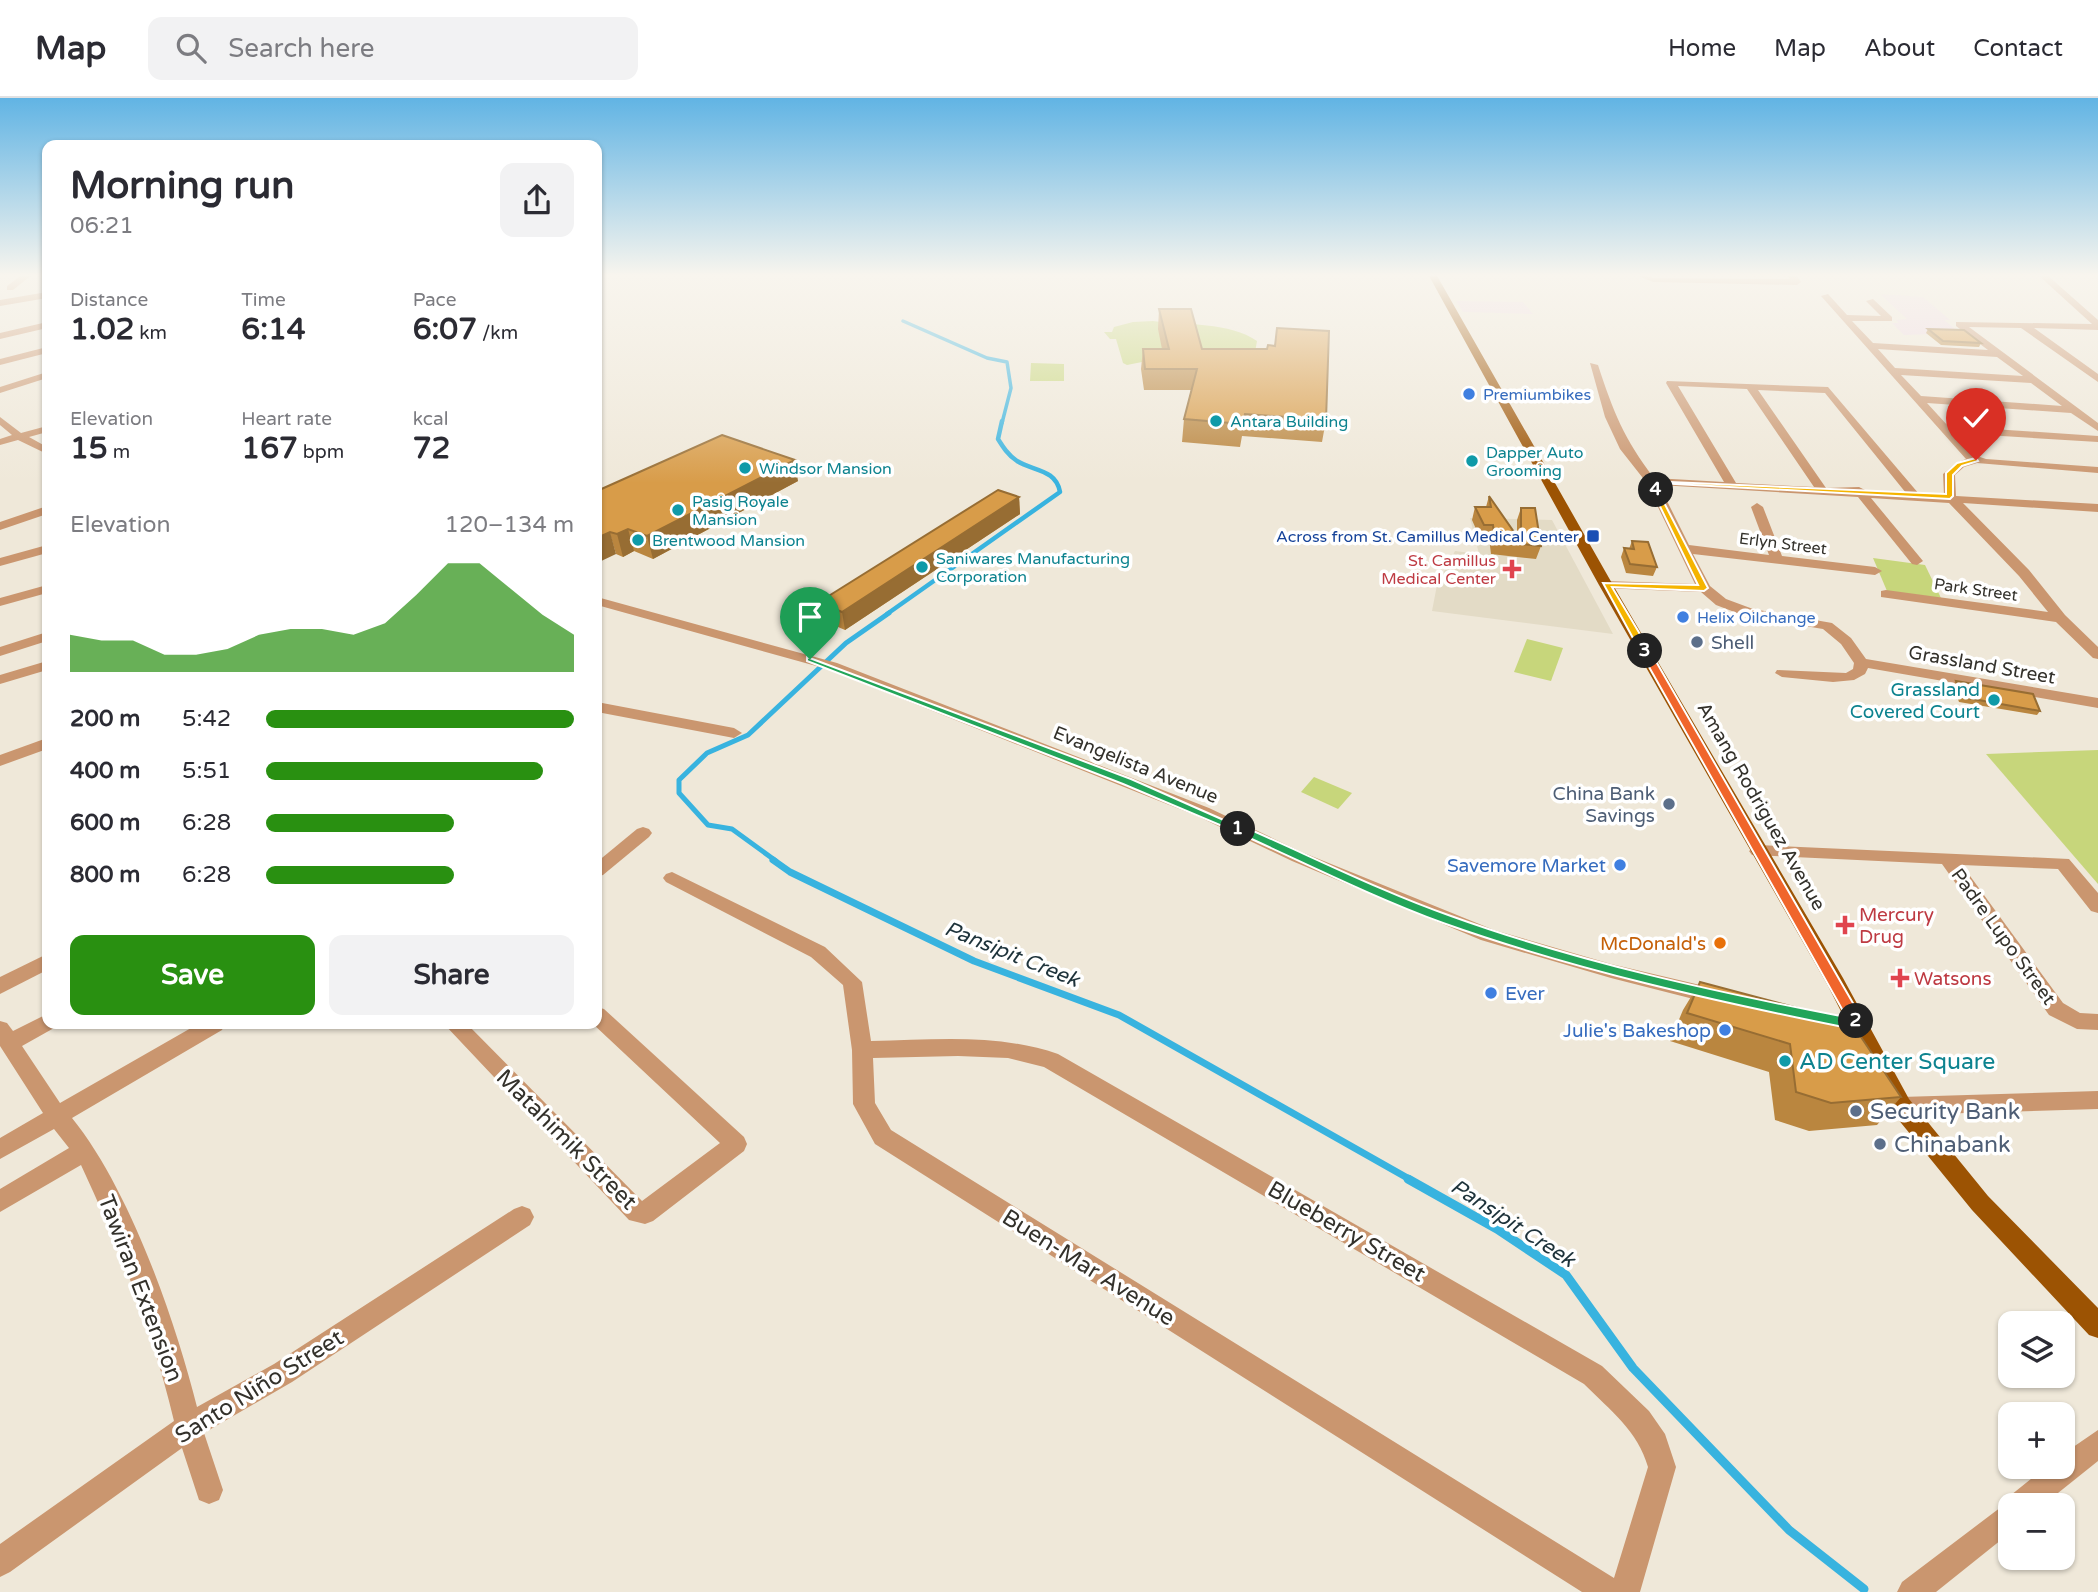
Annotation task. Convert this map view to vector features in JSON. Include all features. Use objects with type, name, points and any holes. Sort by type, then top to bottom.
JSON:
[{"type":"main road","name":"Amang Rodriguez Avenue","points":[[1471,344],[1858,1025],[1901,1106],[1980,1203],[2098,1326]]},
{"type":"street","points":[[1866,344],[1976,460]]},
{"type":"street","points":[[1986,344],[2098,428]]},
{"type":"street","points":[[2049,344],[2098,379]]},
{"type":"street","points":[[1868,346],[2000,354]]},
{"type":"street","points":[[0,364],[42,351]]},
{"type":"street","points":[[0,364],[23,381]]},
{"type":"street","points":[[1592,365],[1610,417],[1626,449],[1651,481],[1704,588],[1712,597],[1749,613],[1827,626],[1846,641],[1861,663],[1860,671],[1849,677],[1782,673]]},
{"type":"street","points":[[1892,371],[2034,380]]},
{"type":"street","points":[[0,390],[42,376]]},
{"type":"street","points":[[1732,485],[1671,383],[1828,390],[1913,494]]},
{"type":"street","points":[[1750,386],[1821,489]]},
{"type":"street","points":[[1917,399],[2074,410]]},
{"type":"street","points":[[0,420],[20,437],[42,448]]},
{"type":"street","points":[[1944,429],[2098,439]]},
{"type":"street","points":[[0,442],[42,430]]},
{"type":"street","points":[[2098,470],[1976,460],[1960,465],[1949,474],[1950,496],[2024,573],[2060,618],[2098,655]]},
{"type":"street","points":[[1651,481],[1950,496],[2098,508]]},
{"type":"street","points":[[1859,491],[1917,561]]},
{"type":"street","points":[[1757,507],[1777,560]]},
{"type":"street","points":[[0,526],[42,512]]},
{"type":"street","name":"Erlyn Street","points":[[1687,549],[1874,571]]},
{"type":"street","points":[[0,562],[42,550]]},
{"type":"street","points":[[1606,585],[1704,588]]},
{"type":"street","points":[[0,602],[42,590]]},
{"type":"street","name":"Park Street","points":[[1886,594],[2060,618]]},
{"type":"street","name":"Evangelista Avenue","points":[[602,602],[832,666],[1203,812],[1444,919],[1572,961],[1738,1001]]},
{"type":"street","points":[[0,652],[42,638]]},
{"type":"street","name":"Grassland Street","points":[[1861,663],[2098,703]]},
{"type":"street","points":[[0,680],[42,667]]},
{"type":"street","points":[[602,708],[734,733]]},
{"type":"street","points":[[0,761],[42,745]]},
{"type":"street","points":[[602,867],[643,833]]},
{"type":"street","name":"Padre Lupo Street","points":[[1758,851],[1949,861],[2063,863],[2098,906]]},
{"type":"street","name":"Padre Lupo Street","points":[[1949,861],[2056,1009],[2077,1021],[2098,1022]]},
{"type":"street","name":"Buen-Mar Avenue","points":[[672,878],[818,952],[852,982],[862,1050],[864,1104],[883,1138],[1609,1592]]},
{"type":"street","points":[[0,986],[42,964]]},
{"type":"street","name":"Matahimik Street","points":[[459,1029],[636,1212],[645,1213],[736,1144],[602,1020]]},
{"type":"street","points":[[1836,1021],[1858,1025]]},
{"type":"street","points":[[5,1036],[42,1024]]},
{"type":"street","points":[[0,1149],[58,1118],[207,1029]]},
{"type":"street","name":"Tawiran Extension","points":[[5,1036],[58,1118],[85,1151],[126,1236],[170,1351],[189,1427],[209,1490]]},
{"type":"street","name":"Blueberry Street","points":[[862,1050],[1005,1049],[1031,1053],[1051,1060],[1594,1375],[1640,1420],[1655,1444],[1662,1467],[1625,1592]]},
{"type":"street","points":[[1901,1106],[2098,1100]]},
{"type":"street","points":[[0,1201],[85,1151]]},
{"type":"street","name":"Santo Niño Street","points":[[0,1562],[189,1427],[283,1373],[522,1217]]},
{"type":"street","points":[[2036,1493],[2098,1444]]},
{"type":"street","points":[[1912,1592],[1998,1524]]},
{"type":"shaded area","name":"St. Camillus Medical Center","points":[[1470,518],[1552,520],[1613,634],[1432,611],[1437,585],[1455,551],[1479,554]]},
{"type":"green space","points":[[1117,344],[1257,344],[1254,358],[1147,361],[1127,365],[1123,363]]},
{"type":"green space","points":[[1031,363],[1064,364],[1064,381],[1030,381]]},
{"type":"green space","points":[[1873,558],[1925,565],[1941,598],[1887,591]]},
{"type":"green space","points":[[1527,639],[1563,648],[1551,681],[1514,672]]},
{"type":"green space","points":[[2098,750],[2098,884],[1986,754]]},
{"type":"green space","points":[[1314,777],[1352,793],[1338,809],[1301,792]]},
{"type":"building","points":[[1168,344],[1201,344],[1202,349],[1267,349],[1268,345],[1275,346],[1275,344],[1329,344],[1326,420],[1245,414],[1243,424],[1184,419],[1197,369],[1145,369],[1143,349],[1169,349]]},
{"type":"building","points":[[722,435],[795,460],[647,536],[628,529],[617,534],[610,532],[602,536],[602,489]]},
{"type":"building","points":[[998,490],[1019,497],[842,612],[819,602]]},
{"type":"building","points":[[1489,496],[1521,542],[1521,508],[1535,508],[1541,546],[1495,541],[1493,525],[1484,525],[1475,507],[1491,507]]},
{"type":"building","points":[[1632,541],[1648,542],[1657,567],[1630,564],[1624,548],[1634,549]]},
{"type":"building","name":"Grassland Covered Court","points":[[1956,681],[2033,694],[2040,711],[1962,697]]},
{"type":"building","points":[[1700,982],[1851,1022],[1901,1097],[1831,1103],[1796,1092],[1790,1044],[1687,1013]]},
{"type":"waterway","name":"Pansipit Creek","points":[[955,344],[987,358],[1007,362],[1011,388],[1002,423]]},
{"type":"waterway","name":"Pansipit Creek","points":[[887,614],[1060,492],[1058,484],[1049,475],[1017,461],[1006,451],[998,439],[1002,421]]},
{"type":"waterway","name":"Pansipit Creek","points":[[776,861],[732,829],[708,825],[679,793],[679,780],[707,753],[748,735],[846,643],[889,613]]},
{"type":"waterway","name":"Pansipit Creek","points":[[773,860],[790,872],[974,961],[1119,1015],[1411,1180]]},
{"type":"waterway","name":"Pansipit Creek","points":[[1408,1179],[1497,1229],[1566,1275],[1633,1368],[1789,1530],[1864,1589]]},
{"type":"place","name":"Premiumbikes","points":[[1469,394]]},
{"type":"place","name":"Antara Building","points":[[1216,421]]},
{"type":"place","name":"Dapper Auto Grooming","points":[[1472,461]]},
{"type":"place","name":"Windsor Mansion","points":[[745,468]]},
{"type":"place","name":"Pasig Royale Mansion","points":[[678,510]]},
{"type":"place","name":"Across from St. Camillus Medical Center","points":[[1593,536]]},
{"type":"place","name":"Brentwood Mansion","points":[[638,540]]},
{"type":"place","name":"Saniwares Manufacturing Corporation","points":[[922,567]]},
{"type":"place","name":"St. Camillus Medical Center","points":[[1512,569]]},
{"type":"place","name":"Helix Oilchange","points":[[1683,617]]},
{"type":"place","name":"Shell","points":[[1697,642]]},
{"type":"place","name":"Grassland Covered Court","points":[[1994,700]]},
{"type":"place","name":"China Bank Savings","points":[[1669,804]]},
{"type":"place","name":"Savemore Market","points":[[1620,865]]},
{"type":"place","name":"Mercury Drug","points":[[1845,925]]},
{"type":"place","name":"McDonald's","points":[[1720,943]]},
{"type":"place","name":"Watsons","points":[[1900,978]]},
{"type":"place","name":"Ever","points":[[1491,993]]},
{"type":"place","name":"Julie's Bakeshop","points":[[1725,1030]]},
{"type":"place","name":"AD Center Square","points":[[1785,1061]]},
{"type":"place","name":"Security Bank","points":[[1856,1111]]},
{"type":"place","name":"Chinabank","points":[[1880,1144]]},
{"type":"route","points":[[810,659],[1203,812],[1298,857],[1444,919],[1489,935],[1611,971],[1726,999],[1858,1025],[1606,585],[1704,588],[1651,481],[1950,496],[1949,474],[1960,465],[1976,460]]}]
